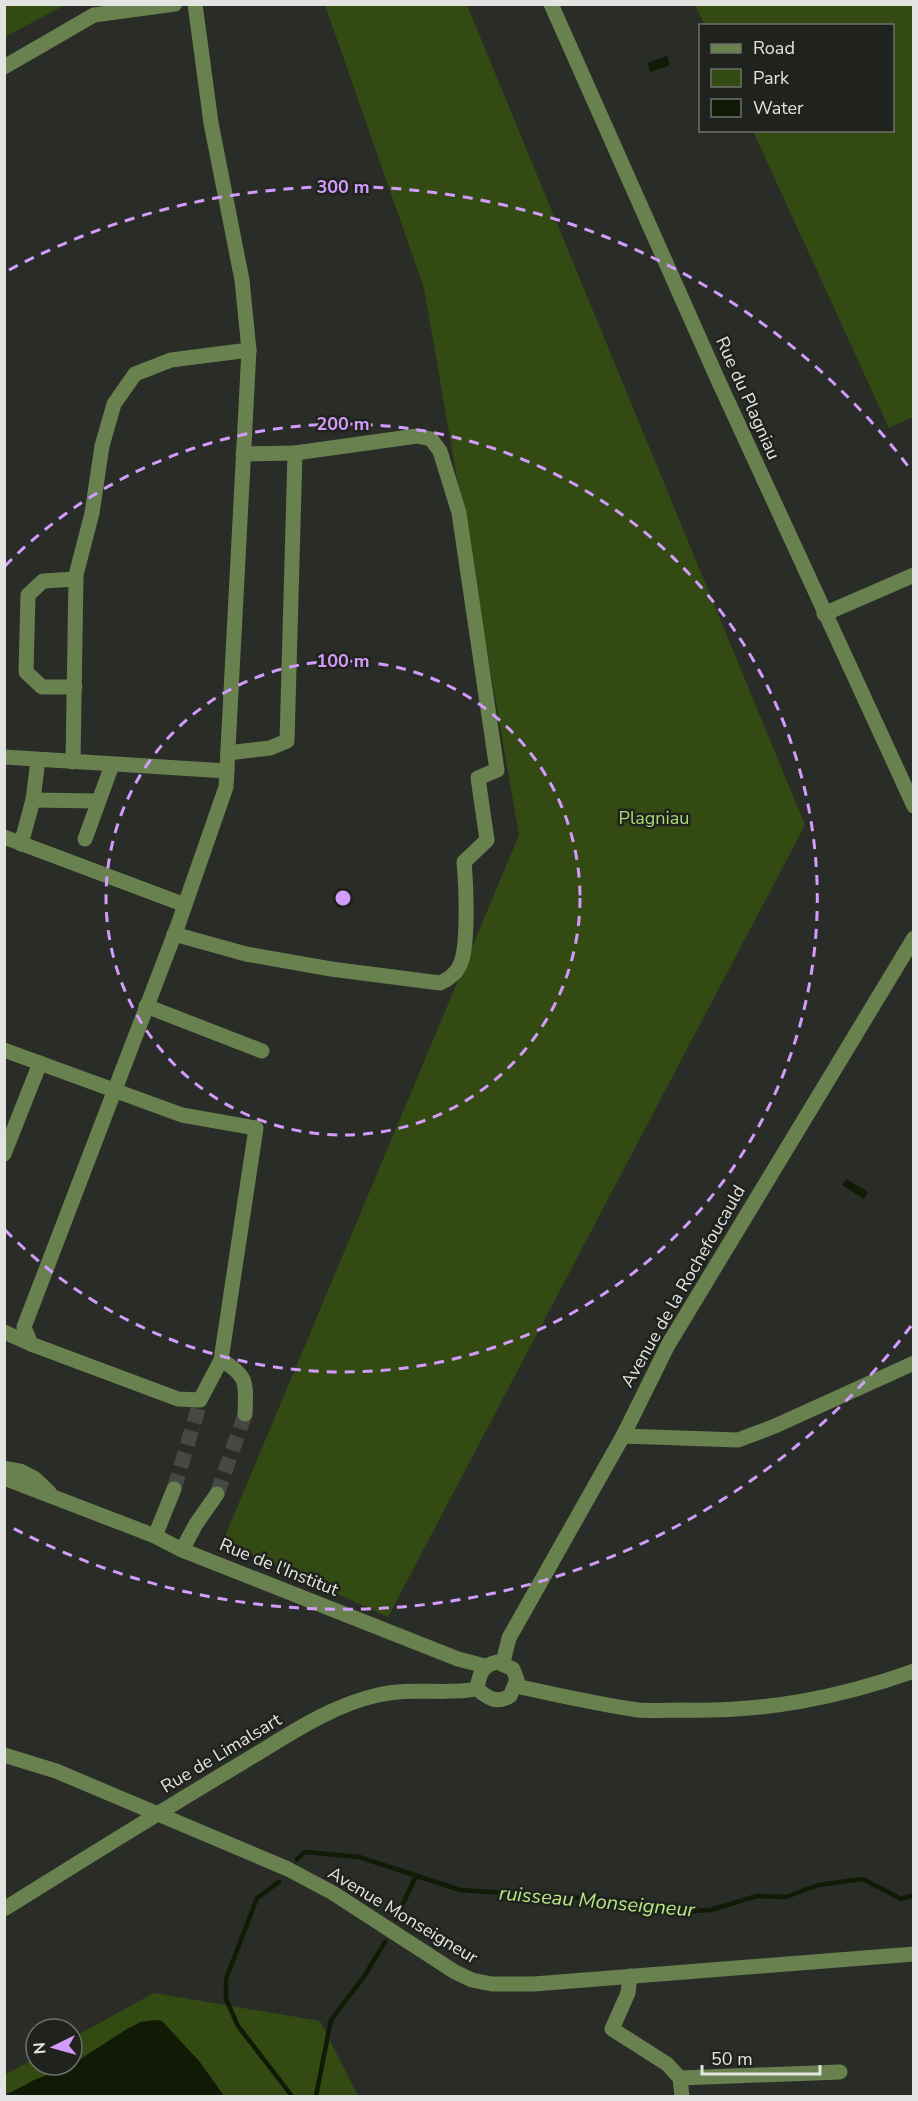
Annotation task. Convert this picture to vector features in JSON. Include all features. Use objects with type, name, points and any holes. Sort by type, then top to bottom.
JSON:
[{"type":"street","points":[[4,67],[94,15],[176,4]]},
{"type":"street","points":[[32,1344],[24,1327],[185,905],[226,787],[249,350],[242,280],[211,123],[195,4]]},
{"type":"street","name":"Rue du Plagniau","points":[[550,4],[824,615],[914,806]]},
{"type":"street","points":[[73,762],[76,579],[92,513],[102,446],[114,404],[135,374],[171,360],[249,350]]},
{"type":"street","points":[[174,934],[257,956],[330,969],[440,983],[450,979],[461,964],[467,896],[464,862],[487,840],[478,778],[497,770],[459,513],[440,451],[431,439],[417,436],[295,453],[243,454]]},
{"type":"street","points":[[228,753],[270,748],[287,741],[295,453]]},
{"type":"street","points":[[824,615],[914,574]]},
{"type":"street","points":[[75,687],[42,687],[26,672],[28,595],[43,581],[76,579]]},
{"type":"street","points":[[4,758],[227,771]]},
{"type":"street","points":[[21,844],[33,800],[38,760]]},
{"type":"street","points":[[85,839],[112,765]]},
{"type":"street","points":[[33,800],[98,801]]},
{"type":"street","points":[[4,837],[185,905]]},
{"type":"street","name":"Avenue de la Rochefoucauld","points":[[503,1662],[509,1638],[623,1436],[668,1345],[914,938]]},
{"type":"street","points":[[146,1006],[262,1051]]},
{"type":"street","points":[[4,1050],[182,1115],[256,1128],[221,1360],[199,1403],[178,1399],[4,1332]]},
{"type":"street","points":[[4,1155],[40,1063]]},
{"type":"street","points":[[221,1360],[236,1368],[246,1381],[245,1414]]},
{"type":"street","points":[[623,1436],[738,1440],[775,1426],[914,1363]]},
{"type":"street","name":"Rue de l'Institut","points":[[4,1468],[20,1471],[34,1478],[60,1501]]},
{"type":"street","name":"Rue de l'Institut","points":[[4,1478],[155,1536],[182,1550],[458,1659],[485,1666]]},
{"type":"street","points":[[155,1536],[174,1489]]},
{"type":"street","points":[[182,1550],[196,1524],[217,1494]]},
{"type":"street","points":[[503,1662],[513,1669],[516,1686],[510,1696],[498,1701],[487,1697],[477,1689],[479,1676],[485,1666],[503,1662]]},
{"type":"street","points":[[516,1686],[591,1703],[639,1710],[717,1711],[783,1707],[818,1700],[914,1671]]},
{"type":"street","name":"Rue de Limalsart","points":[[4,1909],[157,1814],[344,1705],[379,1694],[424,1690],[460,1692],[477,1689]]},
{"type":"street","name":"Avenue Monseigneur","points":[[4,1755],[56,1771],[288,1869],[333,1893],[455,1972],[472,1980],[512,1984],[914,1954]]},
{"type":"street","points":[[630,1976],[628,1993],[612,2029],[668,2064],[680,2078],[682,2097]]},
{"type":"street","points":[[680,2078],[840,2072]]},
{"type":"green space","points":[[5,4],[65,4],[65,5],[5,37]]},
{"type":"green space","name":"Plagniau","points":[[325,5],[467,5],[805,825],[388,1617],[223,1541],[519,835],[424,288]]},
{"type":"green space","points":[[695,5],[913,5],[913,417],[889,428],[753,132],[894,132],[894,24],[704,24]]},
{"type":"green space","points":[[154,1993],[320,2021],[358,2096],[224,2096],[199,2061],[157,2020],[141,2022],[84,2056],[84,2031]]},
{"type":"green space","points":[[24,2064],[24,2077],[44,2077],[5,2094],[4,2075]]},
{"type":"water","points":[[667,56],[670,65],[650,72],[647,63]]},
{"type":"water","points":[[846,1179],[868,1192],[864,1199],[842,1185]]},
{"type":"water","points":[[162,2021],[199,2061],[224,2096],[5,2096],[42,2077],[84,2077],[84,2057],[141,2022]]},
{"type":"waterway","name":"ruisseau Monseigneur","points":[[297,1859],[305,1852],[359,1857],[460,1890],[642,1902],[676,1912],[710,1910],[757,1896],[786,1897],[818,1885],[863,1879],[901,1899],[914,1895]]},
{"type":"waterway","name":"ruisseau Monseigneur","points":[[396,1919],[416,1876]]},
{"type":"waterway","name":"ruisseau Monseigneur","points":[[279,1882],[257,1898],[226,1979],[226,1999],[238,2026],[292,2096]]},
{"type":"waterway","name":"ruisseau Monseigneur","points":[[316,2096],[331,2020],[363,1978],[385,1942]]},
{"type":"tunnel","points":[[174,1489],[199,1406]]},
{"type":"tunnel","points":[[217,1494],[245,1414]]}]
